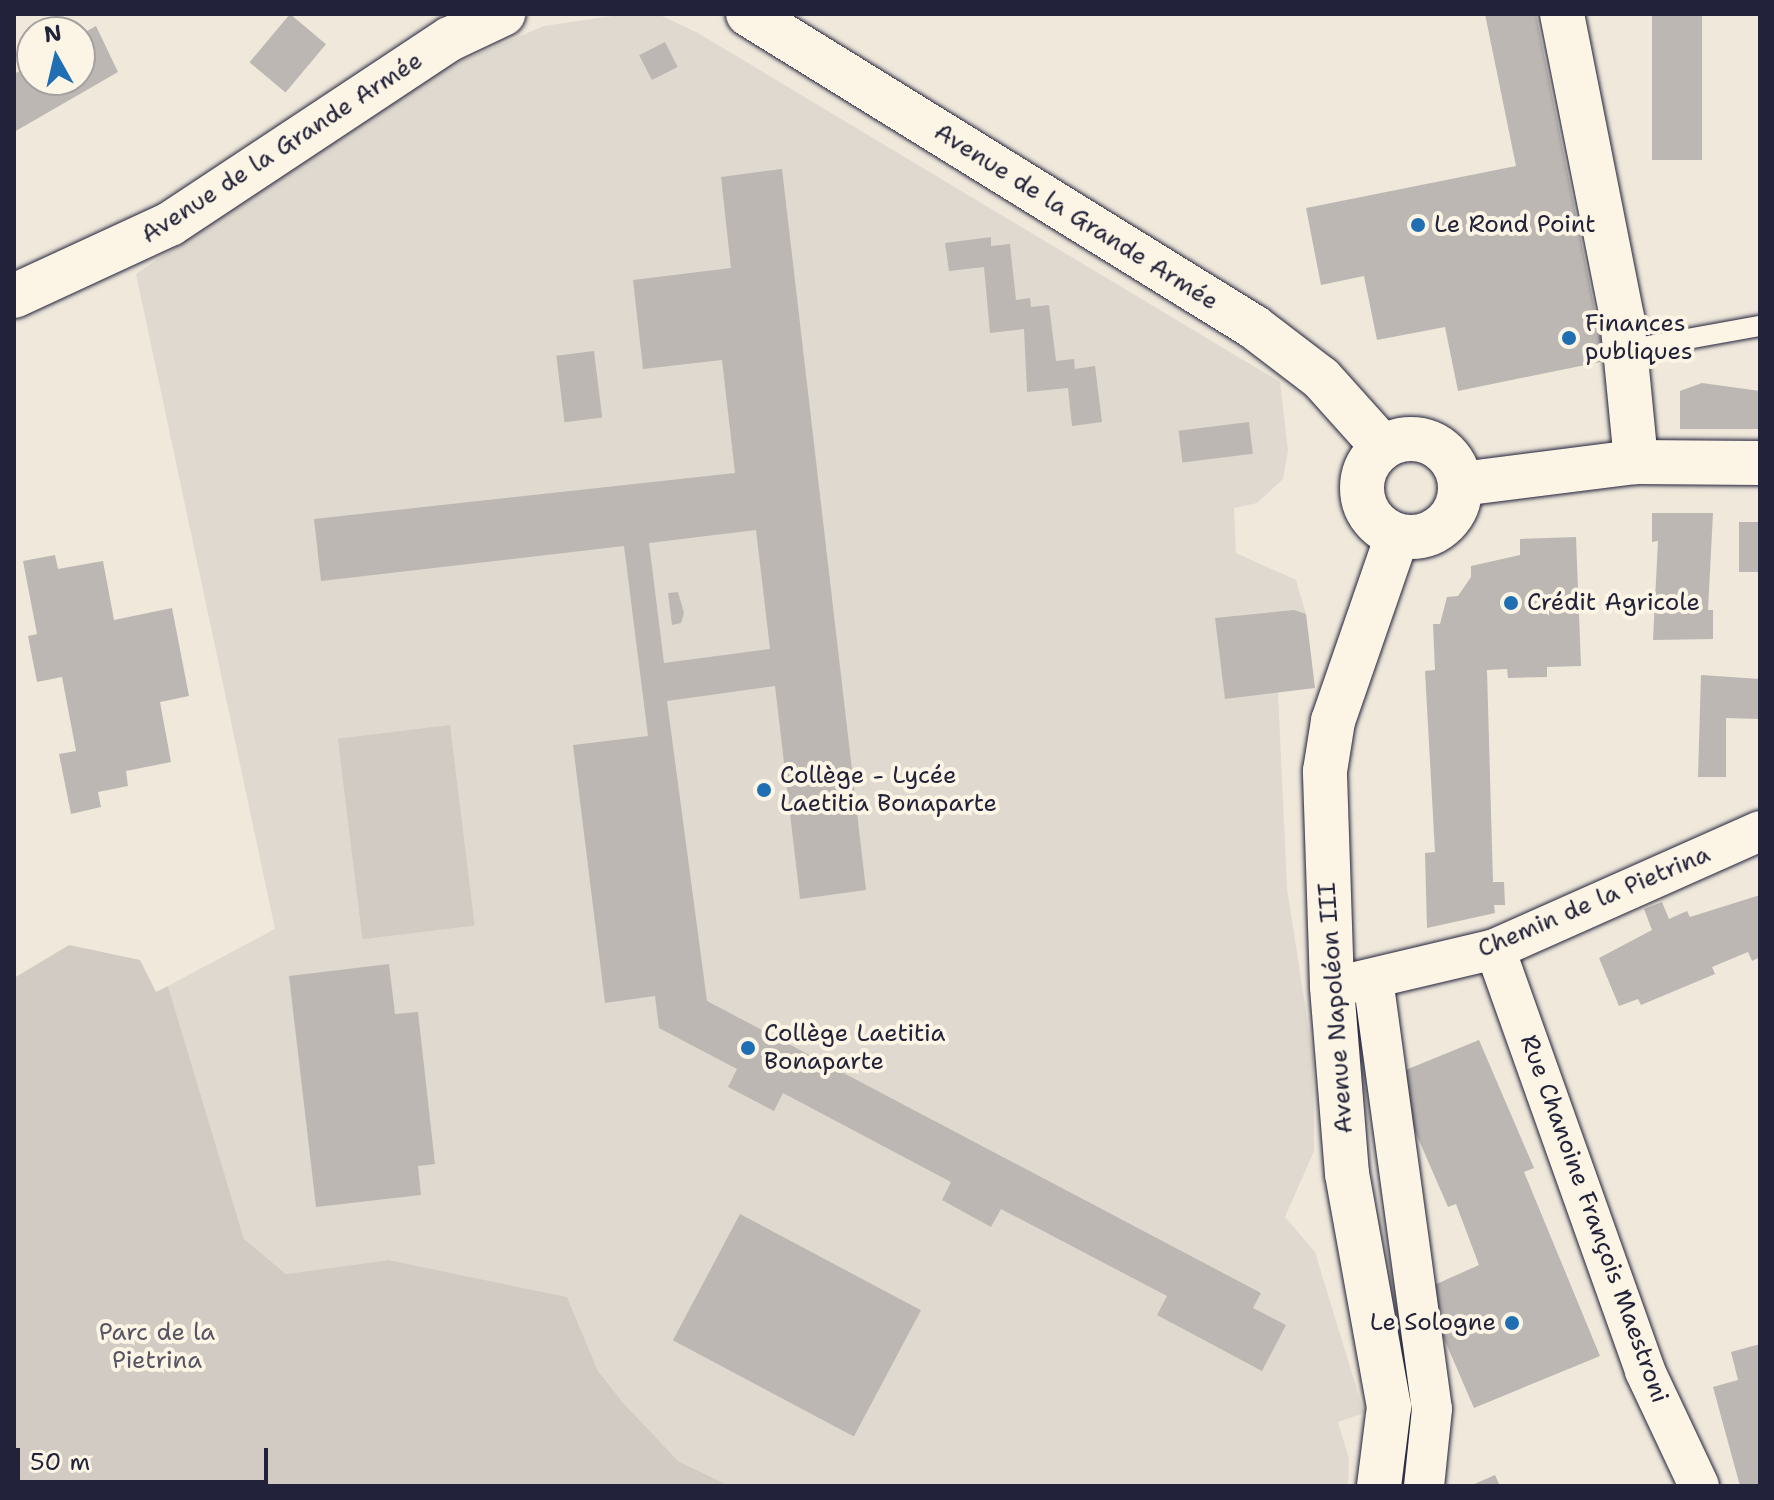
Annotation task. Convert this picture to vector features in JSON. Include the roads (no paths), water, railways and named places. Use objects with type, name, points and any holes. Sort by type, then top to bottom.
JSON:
[{"type":"main road","name":"Avenue de la Grande Armée","points":[[14,296],[170,224],[450,39],[503,14]]},
{"type":"main road","name":"Avenue de la Grande Armée","points":[[748,14],[1254,327],[1321,378],[1383,447]]},
{"type":"main road","points":[[1562,14],[1626,350],[1636,462]]},
{"type":"main road","points":[[1399,440],[1433,443],[1447,453],[1461,484],[1456,511],[1437,531],[1397,536],[1371,518],[1361,488],[1372,458],[1383,447],[1399,440]]},
{"type":"main road","points":[[1461,484],[1636,462],[1760,463]]},
{"type":"main road","name":"Avenue Napoléon III","points":[[1379,1486],[1389,1407],[1347,1174],[1354,998],[1325,771],[1333,721],[1397,536]]},
{"type":"street","name":"Chemin de la Pietrina","points":[[1354,998],[1495,949],[1760,831]]},
{"type":"street","name":"Rue Chanoine François Maestroni","points":[[1495,949],[1645,1371],[1699,1486]]},
{"type":"street","points":[[1354,998],[1432,1409],[1424,1486]]},
{"type":"lane","points":[[1626,350],[1760,326]]},
{"type":"place","name":"Le Rond Point","points":[[1418,225]]},
{"type":"place","name":"Finances publiques","points":[[1569,338]]},
{"type":"place","name":"Crédit Agricole","points":[[1511,603]]},
{"type":"place","name":"Collège - Lycée Laetitia Bonaparte","points":[[764,790]]},
{"type":"place","name":"Collège Laetitia Bonaparte","points":[[748,1048]]},
{"type":"place","name":"Le Sologne","points":[[1512,1323]]},
{"type":"park label","name":"Parc de la Pietrina","points":[[157,1347]]}]
